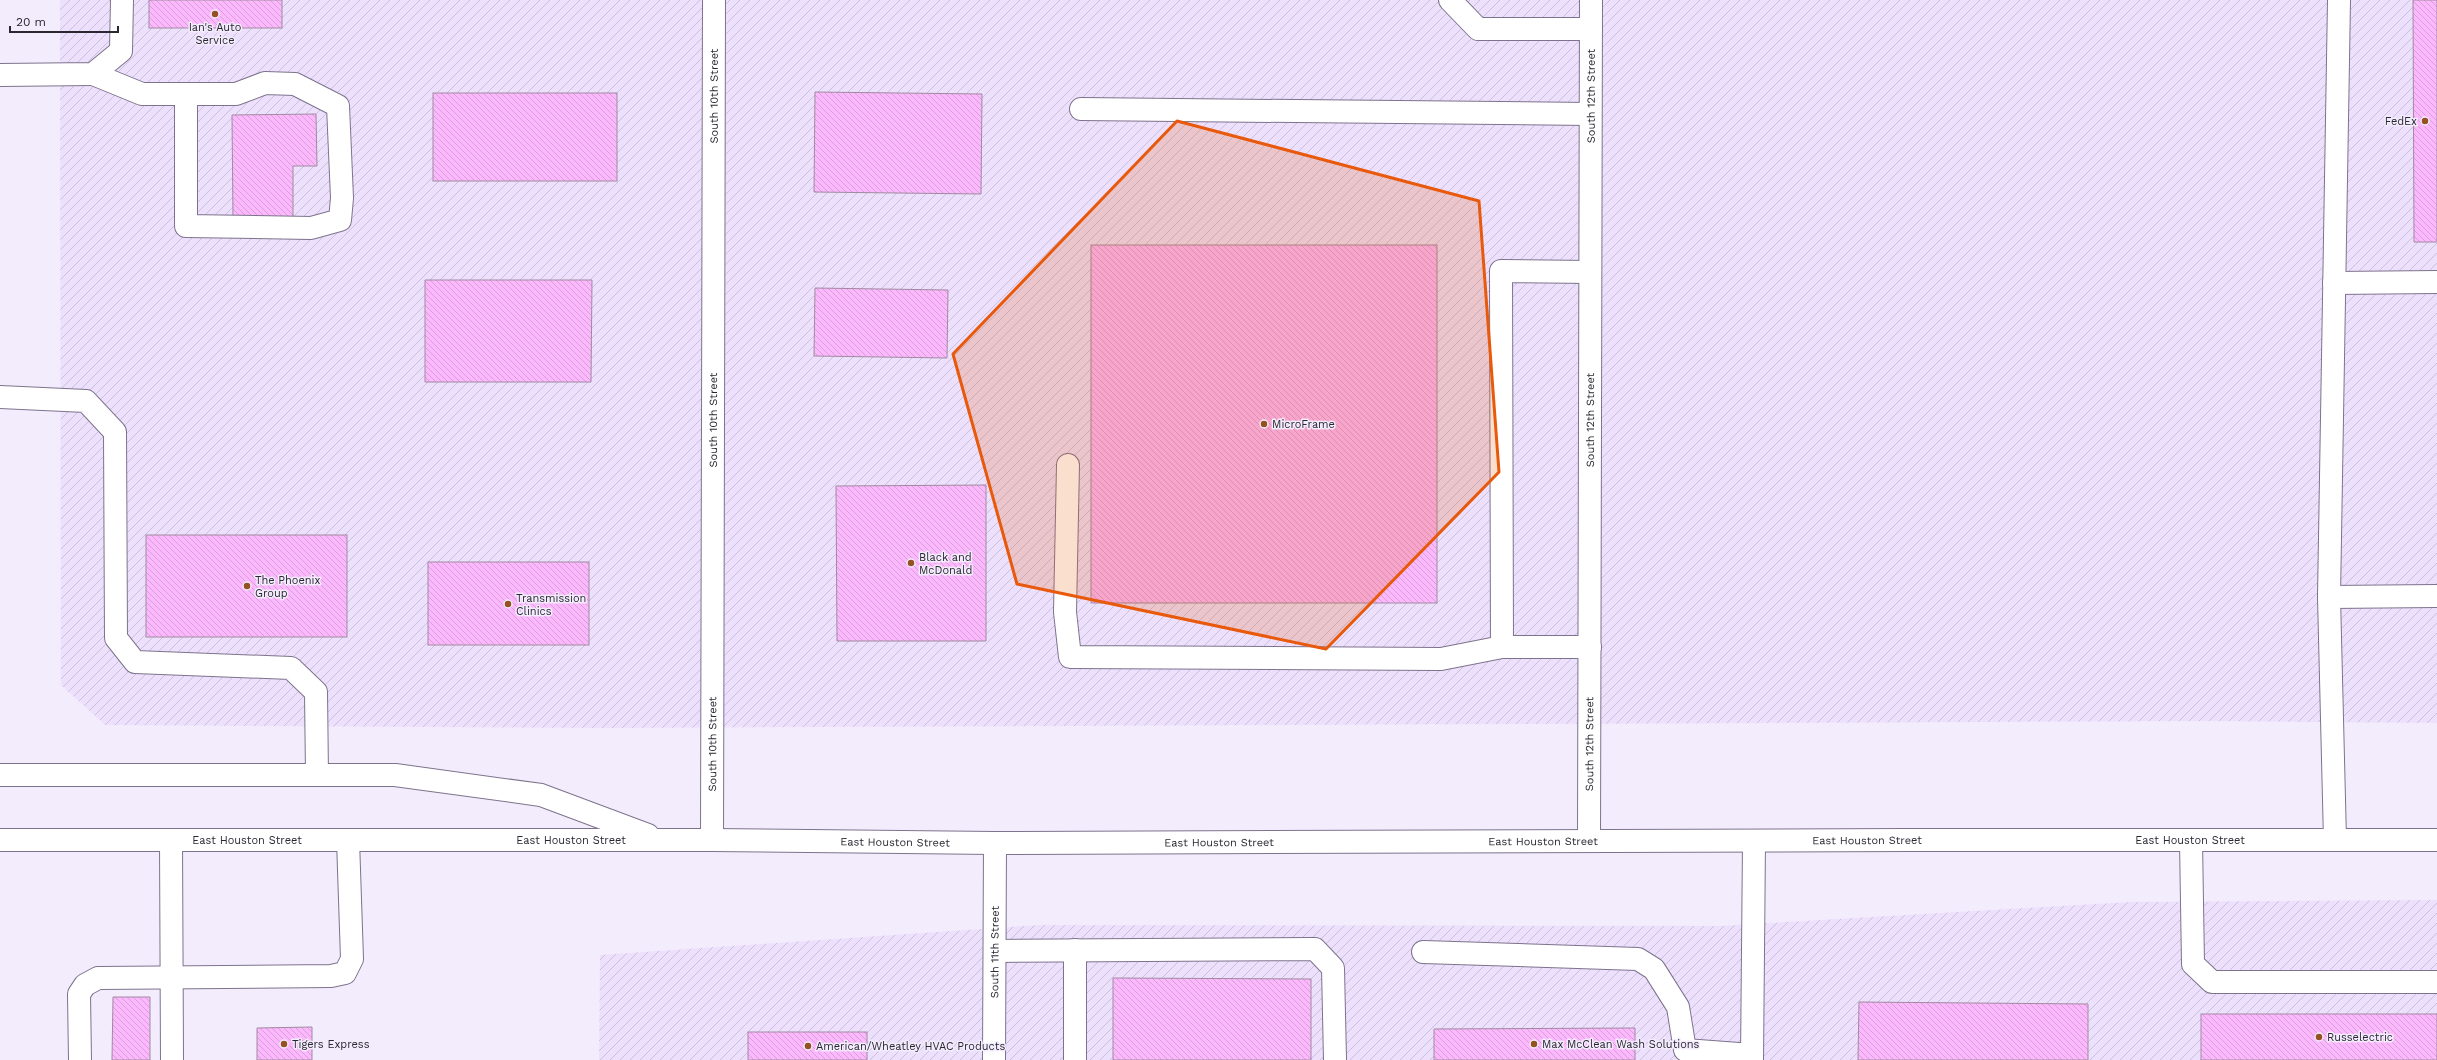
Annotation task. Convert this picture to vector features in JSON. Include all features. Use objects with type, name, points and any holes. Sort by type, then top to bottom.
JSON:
[{"type":"street","points":[[93,74],[122,51],[122,0]]},
{"type":"street","name":"South 10th Street","points":[[712,840],[714,0]]},
{"type":"street","points":[[1450,0],[1478,28],[1590,29]]},
{"type":"street","name":"South 12th Street","points":[[1589,841],[1591,0]]},
{"type":"street","points":[[2335,840],[2328,597],[2339,0]]},
{"type":"street","points":[[0,75],[93,74],[142,94],[186,94],[236,94],[265,83],[295,84],[338,106],[342,198],[340,220],[311,228],[186,226],[186,94]]},
{"type":"street","points":[[1081,108],[1590,114]]},
{"type":"street","points":[[1502,647],[1501,271],[1590,272]]},
{"type":"street","points":[[2334,283],[2437,282]]},
{"type":"street","points":[[0,397],[86,401],[115,432],[116,638],[135,662],[290,668],[316,692],[317,775]]},
{"type":"street","points":[[1068,465],[1065,612],[1070,657],[1440,659],[1502,647],[1590,647]]},
{"type":"street","points":[[2328,597],[2437,596]]},
{"type":"street","points":[[0,775],[395,775],[541,795],[660,840]]},
{"type":"street","name":"East Houston Street","points":[[0,840],[712,840],[995,843],[2437,840]]},
{"type":"street","points":[[171,840],[172,1060]]},
{"type":"street","points":[[80,1060],[79,994],[85,985],[98,978],[172,979],[331,976],[345,973],[352,960],[348,840]]},
{"type":"street","points":[[2191,841],[2193,964],[2212,982],[2437,982]]},
{"type":"street","points":[[1423,952],[1638,959],[1654,968],[1678,1007],[1685,1050],[1752,1057],[1754,842]]},
{"type":"street","name":"South 11th Street","points":[[994,1060],[995,843]]},
{"type":"street","points":[[995,951],[1315,949],[1334,968],[1335,1060]]},
{"type":"street","points":[[1075,950],[1075,1060]]},
{"type":"highlighted area","points":[[1177,121],[1479,201],[1499,472],[1326,649],[1017,584],[953,354]]},
{"type":"shaded area","points":[[60,0],[2437,0],[2437,723],[2212,721],[613,728],[105,725],[61,685]]},
{"type":"shaded area","points":[[2437,900],[2437,1060],[599,1060],[600,955],[1039,925],[1720,926],[2130,902]]},
{"type":"building","name":"Ian's Auto Service","points":[[149,0],[282,0],[282,28],[149,28]]},
{"type":"building","name":"FedEx","points":[[2413,0],[2437,0],[2437,242],[2414,242]]},
{"type":"building","points":[[815,92],[982,94],[981,194],[814,192]]},
{"type":"building","points":[[433,93],[617,93],[617,181],[433,181]]},
{"type":"building","points":[[316,114],[317,166],[293,166],[293,219],[233,220],[232,115]]},
{"type":"building","name":"MicroFrame","points":[[1091,245],[1437,245],[1437,603],[1091,603]]},
{"type":"building","points":[[425,280],[592,280],[591,382],[425,382]]},
{"type":"building","points":[[815,288],[948,290],[947,358],[814,356]]},
{"type":"building","name":"Black and McDonald","points":[[986,485],[986,641],[837,641],[836,486]]},
{"type":"building","name":"The Phoenix Group","points":[[146,535],[347,535],[347,637],[146,637]]},
{"type":"building","name":"Transmission Clinics","points":[[428,562],[589,562],[589,645],[428,645]]},
{"type":"building","points":[[1113,978],[1311,979],[1311,1060],[1113,1060]]},
{"type":"building","points":[[113,997],[150,997],[150,1060],[112,1060]]},
{"type":"building","points":[[1859,1002],[2088,1004],[2088,1060],[1858,1060]]},
{"type":"building","name":"Russelectric","points":[[2201,1014],[2437,1014],[2437,1060],[2201,1060]]},
{"type":"building","name":"Tigers Express","points":[[312,1027],[312,1060],[257,1060],[257,1028]]},
{"type":"building","name":"Max McClean Wash Solutions","points":[[1635,1028],[1635,1060],[1434,1060],[1434,1029]]},
{"type":"building","name":"American/Wheatley HVAC Products","points":[[748,1032],[867,1032],[867,1060],[748,1060]]},
{"type":"place","name":"Ian's Auto Service","points":[[215,14]]},
{"type":"place","name":"FedEx","points":[[2425,121]]},
{"type":"place","name":"MicroFrame","points":[[1264,424]]},
{"type":"place","name":"Black and McDonald","points":[[911,563]]},
{"type":"place","name":"The Phoenix Group","points":[[247,586]]},
{"type":"place","name":"Transmission Clinics","points":[[508,604]]},
{"type":"place","name":"Russelectric","points":[[2319,1037]]},
{"type":"place","name":"Tigers Express","points":[[284,1044]]},
{"type":"place","name":"Max McClean Wash Solutions","points":[[1534,1044]]},
{"type":"place","name":"American/Wheatley HVAC Products","points":[[808,1046]]}]
